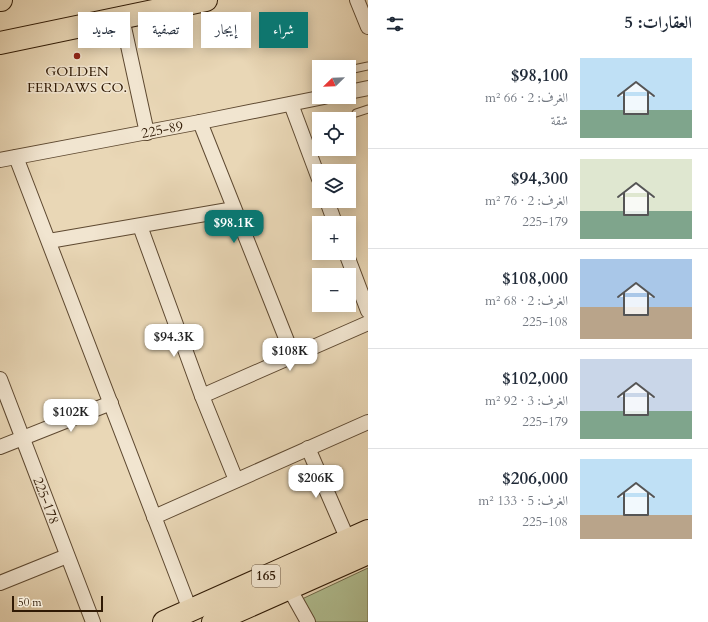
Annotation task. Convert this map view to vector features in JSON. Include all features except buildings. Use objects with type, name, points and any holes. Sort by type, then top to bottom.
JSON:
[{"type":"main road","points":[[130,16],[206,0]]},
{"type":"main road","points":[[0,43],[78,27]]},
{"type":"main road","name":"165","points":[[213,622],[298,577],[348,540],[368,531]]},
{"type":"main road","name":"165","points":[[164,622],[190,610],[298,577],[368,553]]},
{"type":"street","points":[[357,0],[368,27]]},
{"type":"street","points":[[129,48],[147,133]]},
{"type":"street","points":[[356,91],[368,88]]},
{"type":"street","name":"225-89","points":[[0,160],[147,133],[312,100]]},
{"type":"street","points":[[291,104],[313,164]]},
{"type":"street","points":[[200,122],[293,356]]},
{"type":"street","points":[[16,157],[190,610]]},
{"type":"street","points":[[49,241],[234,210]]},
{"type":"street","points":[[140,226],[202,396],[236,480]]},
{"type":"street","points":[[349,260],[368,311]]},
{"type":"street","points":[[202,396],[368,323]]},
{"type":"street","name":"225-178","points":[[0,379],[93,622]]},
{"type":"street","points":[[0,447],[111,403]]},
{"type":"street","points":[[154,517],[368,422]]},
{"type":"street","points":[[308,448],[348,540]]},
{"type":"street","points":[[0,583],[67,556]]},
{"type":"street","points":[[298,577],[308,622]]},
{"type":"lane","points":[[356,69],[368,66]]},
{"type":"lane","points":[[356,114],[368,109]]},
{"type":"green space","points":[[368,568],[368,622],[315,622],[302,599]]},
{"type":"place","name":"GOLDEN FERDAWS CO.","points":[[77,56]]}]
